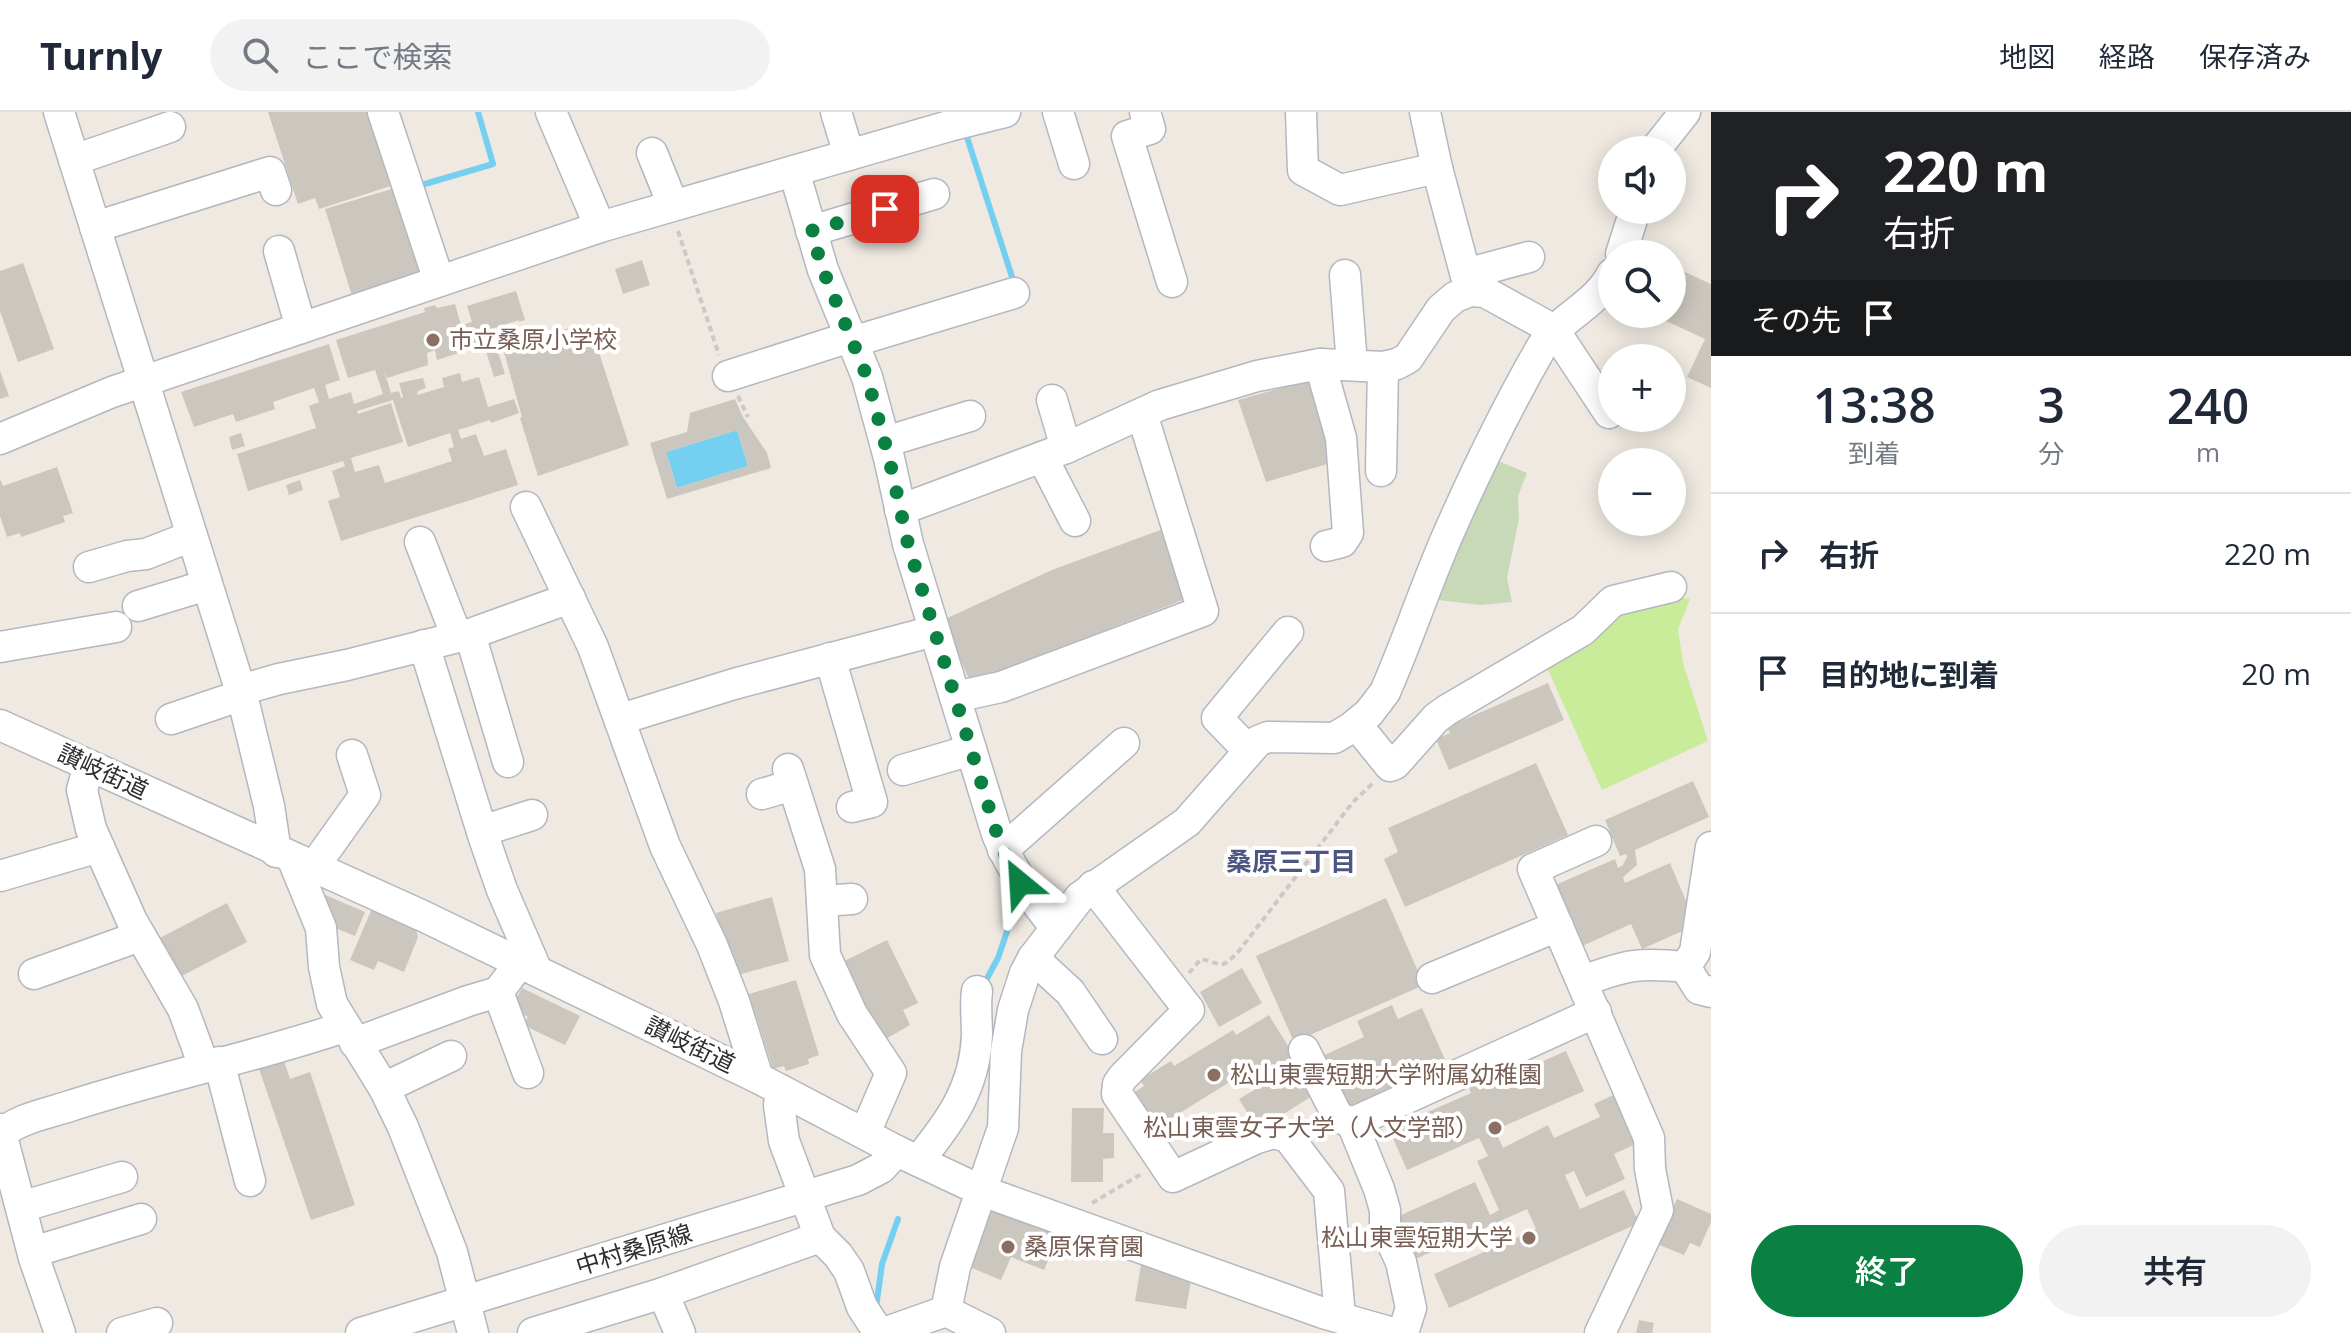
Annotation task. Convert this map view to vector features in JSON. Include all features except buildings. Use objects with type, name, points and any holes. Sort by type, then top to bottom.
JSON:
[{"type":"street","points":[[59,112],[241,693],[269,806],[321,928],[324,967],[332,1004],[384,1088],[437,1209],[452,1252],[473,1333]]},
{"type":"street","points":[[383,112],[439,281]]},
{"type":"street","points":[[551,112],[600,227]]},
{"type":"street","points":[[836,112],[849,155]]},
{"type":"street","points":[[0,439],[112,392],[600,227],[849,155],[947,119],[1005,112]]},
{"type":"street","points":[[1058,112],[1074,164]]},
{"type":"street","points":[[1145,112],[1150,129],[1127,136],[1137,208],[1170,282]]},
{"type":"street","points":[[1301,112],[1303,170],[1340,190],[1437,168]]},
{"type":"street","points":[[1425,112],[1468,282],[1554,330],[1598,396]]},
{"type":"street","points":[[1666,136],[1685,112]]},
{"type":"street","points":[[74,160],[170,127]]},
{"type":"street","points":[[652,153],[671,205]]},
{"type":"street","points":[[794,171],[823,270],[867,377],[934,631],[1003,850],[1020,883],[1056,928]]},
{"type":"street","points":[[95,227],[270,172],[276,190]]},
{"type":"street","points":[[811,231],[934,194]]},
{"type":"street","points":[[279,251],[301,328]]},
{"type":"street","points":[[900,510],[1054,453],[1160,405],[1257,376],[1320,364],[1383,367],[1397,364],[1408,358],[1441,309],[1468,282],[1529,257]]},
{"type":"street","points":[[1345,275],[1352,365]]},
{"type":"street","points":[[946,1311],[955,1267],[1003,1128],[1006,1051],[1013,1010],[1033,958],[1080,897],[1187,822],[1258,741],[1268,737],[1334,738],[1356,724],[1385,692],[1446,539],[1523,382],[1554,330],[1590,302],[1598,292]]},
{"type":"street","points":[[728,376],[1014,293]]},
{"type":"street","points":[[1320,364],[1335,411],[1332,486],[1348,533],[1342,542],[1326,546]]},
{"type":"street","points":[[1381,471],[1383,367]]},
{"type":"street","points":[[1052,400],[1054,453],[1075,521]]},
{"type":"street","points":[[955,697],[1001,687],[1203,611],[1142,414]]},
{"type":"street","points":[[885,442],[970,416]]},
{"type":"street","points":[[526,507],[593,647],[665,846],[712,945],[779,1105],[784,1141],[820,1237],[849,1271],[862,1307],[881,1333],[946,1311],[990,1333]]},
{"type":"street","points":[[89,567],[146,554],[192,536]]},
{"type":"street","points":[[420,542],[464,635],[508,762]]},
{"type":"street","points":[[138,606],[207,585]]},
{"type":"street","points":[[1356,724],[1390,766],[1395,764],[1436,718],[1583,630],[1613,601],[1671,587]]},
{"type":"street","points":[[171,719],[279,679],[464,635],[570,598]]},
{"type":"street","points":[[0,647],[116,627]]},
{"type":"street","points":[[621,719],[734,684],[934,631]]},
{"type":"street","points":[[1248,750],[1217,718],[1288,632]]},
{"type":"street","points":[[32,1333],[41,1319],[56,1321],[33,1252],[0,1132],[116,1091],[212,1064],[267,1037],[350,1035],[498,992],[529,967],[482,831],[424,645]]},
{"type":"street","points":[[830,658],[872,802],[852,807]]},
{"type":"street","name":"讃岐街道","points":[[0,725],[423,916],[770,1084],[982,1191],[1347,1324],[1393,1333]]},
{"type":"street","points":[[1003,850],[1124,743]]},
{"type":"street","points":[[903,770],[971,750]]},
{"type":"street","points":[[294,860],[365,795],[352,755]]},
{"type":"street","points":[[89,765],[82,790],[91,829],[140,936],[212,1064],[250,1181]]},
{"type":"street","points":[[762,794],[790,777],[820,869],[837,900],[825,955],[852,1014],[891,1073],[865,1133]]},
{"type":"street","points":[[482,831],[532,815]]},
{"type":"street","points":[[1596,841],[1533,869],[1649,1138],[1650,1169],[1658,1210],[1600,1333]]},
{"type":"street","points":[[0,876],[99,847]]},
{"type":"street","points":[[1685,967],[1695,952],[1711,847]]},
{"type":"street","points":[[1093,886],[1189,1010],[1118,1084],[1117,1094],[1173,1177],[1257,1138],[1274,1133],[1288,1137],[1329,1191],[1347,1324]]},
{"type":"street","points":[[1432,978],[1558,926]]},
{"type":"street","points":[[34,974],[76,946],[140,936]]},
{"type":"street","points":[[1033,958],[1070,992],[1102,1039]]},
{"type":"street","points":[[1583,981],[1624,966],[1652,963],[1685,967]]},
{"type":"street","points":[[1685,967],[1699,989],[1711,992]]},
{"type":"street","name":"中村桑原線","points":[[361,1333],[858,1180],[908,1156],[945,1128],[964,1098],[977,1035],[974,1011],[977,991]]},
{"type":"street","points":[[498,992],[528,1073]]},
{"type":"street","points":[[1352,1123],[1596,1012]]},
{"type":"street","points":[[1304,1050],[1338,1117],[1352,1123],[1379,1189],[1385,1210],[1385,1227],[1401,1262],[1411,1308],[1403,1333]]},
{"type":"street","points":[[384,1088],[451,1056]]},
{"type":"street","points":[[21,1207],[122,1177]]},
{"type":"street","points":[[33,1252],[141,1219]]},
{"type":"street","points":[[533,1333],[663,1293],[820,1237]]},
{"type":"street","points":[[663,1293],[680,1333]]},
{"type":"street","points":[[122,1333],[157,1323]]},
{"type":"path","points":[[671,205],[719,357],[748,417]]},
{"type":"path","points":[[1177,992],[1201,959],[1216,966],[1225,965],[1239,951],[1353,802],[1390,766]]},
{"type":"path","points":[[1069,1223],[1085,1208],[1140,1176],[1160,1157]]},
{"type":"green space","points":[[1491,458],[1527,473],[1518,496],[1519,519],[1507,578],[1512,602],[1480,605],[1430,599]]},
{"type":"green space","points":[[1672,596],[1690,599],[1678,629],[1683,663],[1708,741],[1602,790],[1545,663],[1611,612]]},
{"type":"water","points":[[737,430],[748,466],[677,488],[666,452]]},
{"type":"waterway","points":[[418,186],[493,164],[478,112]]},
{"type":"waterway","points":[[965,131],[1014,283]]},
{"type":"waterway","points":[[984,984],[998,958],[1016,905],[1007,884]]},
{"type":"waterway","points":[[876,1308],[882,1264],[898,1219]]},
{"type":"place","name":"市立桑原小学校","points":[[433,340]]},
{"type":"place","name":"松山東雲短期大学附属幼稚園","points":[[1214,1075]]},
{"type":"place","name":"松山東雲女子大学（人文学部）","points":[[1495,1128]]},
{"type":"place","name":"松山東雲短期大学","points":[[1529,1238]]},
{"type":"place","name":"桑原保育園","points":[[1008,1247]]},
{"type":"district","name":"桑原三丁目","points":[[1291,862]]},
{"type":"route","points":[[885,209],[811,231],[823,270],[867,377],[908,544],[997,834],[1020,883]]}]
